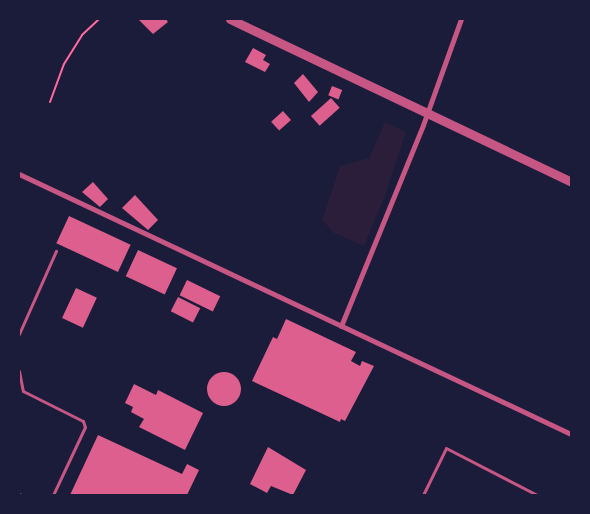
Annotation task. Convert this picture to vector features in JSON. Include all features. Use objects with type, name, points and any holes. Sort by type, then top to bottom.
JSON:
[{"type":"street","points":[[230,19],[571,182]]},
{"type":"street","points":[[341,326],[428,113],[461,19]]},
{"type":"street","points":[[19,174],[571,434]]},
{"type":"lane","points":[[19,334],[56,251]]},
{"type":"lane","points":[[19,372],[23,391],[83,421],[85,427],[53,495]]},
{"type":"lane","points":[[423,495],[446,448],[537,495]]},
{"type":"path","points":[[50,102],[64,64],[82,35],[99,19]]},
{"type":"shaded area","points":[[385,122],[406,132],[386,193],[364,246],[334,233],[322,220],[340,166],[369,158]]},
{"type":"building","points":[[138,19],[166,19],[168,22],[153,34]]},
{"type":"building","points":[[253,48],[266,55],[263,60],[270,64],[265,72],[245,62]]},
{"type":"building","points":[[303,74],[318,92],[309,102],[294,83]]},
{"type":"building","points":[[332,86],[342,90],[338,99],[328,95]]},
{"type":"building","points":[[331,98],[340,108],[320,126],[311,116]]},
{"type":"building","points":[[283,111],[291,120],[279,131],[271,122]]},
{"type":"building","points":[[93,182],[108,199],[100,207],[82,192]]},
{"type":"building","points":[[135,195],[158,220],[148,230],[122,208]]},
{"type":"building","points":[[69,216],[131,245],[118,272],[56,243]]},
{"type":"building","points":[[138,250],[177,268],[165,294],[126,276]]},
{"type":"building","points":[[187,280],[220,296],[213,311],[180,295]]},
{"type":"building","points":[[76,288],[97,298],[83,328],[62,318]]},
{"type":"building","points":[[178,297],[200,308],[193,323],[171,311]]},
{"type":"building","points":[[286,319],[356,352],[351,361],[360,366],[362,361],[374,366],[345,421],[341,419],[340,422],[252,381],[273,337],[277,339]]},
{"type":"building","points":[[224,372],[236,377],[241,389],[236,401],[224,406],[212,401],[207,389],[212,377]]},
{"type":"building","points":[[134,384],[156,395],[158,390],[203,413],[185,450],[139,427],[144,419],[131,412],[133,407],[125,403]]},
{"type":"building","points":[[98,435],[182,474],[187,464],[199,470],[187,495],[70,495]]},
{"type":"building","points":[[268,447],[306,470],[293,495],[271,486],[267,493],[250,484]]}]
